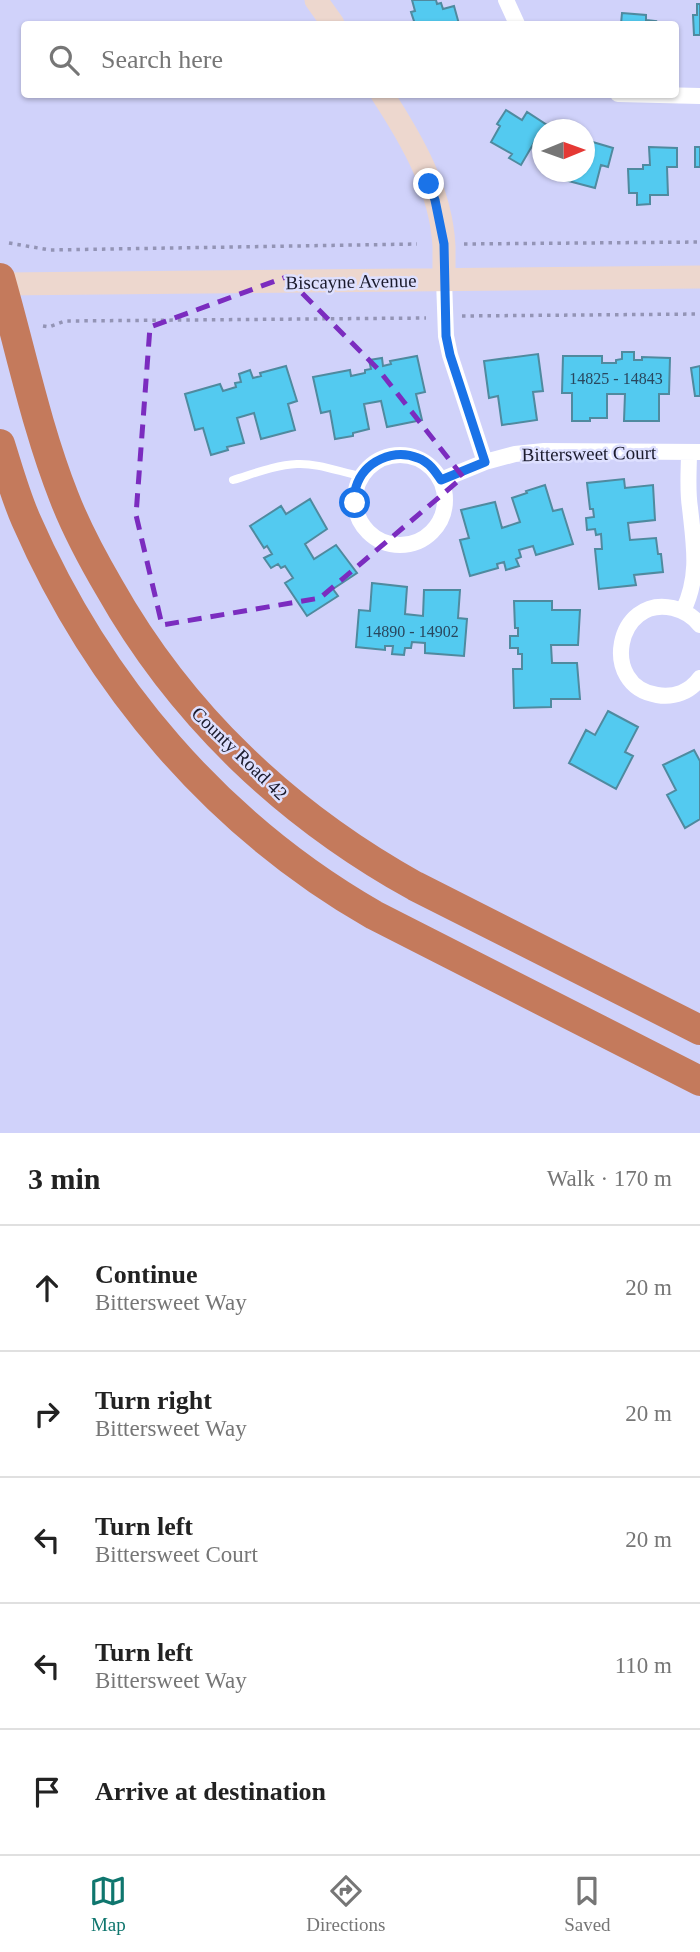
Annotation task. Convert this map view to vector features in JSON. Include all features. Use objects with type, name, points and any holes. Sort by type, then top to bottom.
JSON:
[{"type":"highway","name":"County Road 42","points":[[1,281],[64,498],[82,537],[143,643],[192,707],[250,768],[311,820],[379,866],[700,1030]]},
{"type":"highway","points":[[0,444],[25,518],[88,639],[149,725],[181,762],[240,820],[304,871],[374,915],[700,1081]]},
{"type":"street","points":[[316,0],[331,21]]},
{"type":"street","points":[[506,0],[516,21]]},
{"type":"street","points":[[679,95],[700,96]]},
{"type":"street","points":[[385,98],[420,160],[435,200],[444,244],[446,336],[485,462]]},
{"type":"street","name":"Biscayne Avenue","points":[[1,281],[700,277]]},
{"type":"street","name":"Bittersweet Court","points":[[441,480],[485,462],[515,454],[544,451],[695,452]]},
{"type":"street","points":[[683,611],[691,599],[697,569],[689,505],[695,452]]},
{"type":"street","points":[[404,454],[419,458],[432,467],[441,480],[445,496],[444,511],[437,526],[426,537],[412,544],[396,545],[380,541],[368,532],[359,519],[355,503],[356,488],[361,477],[374,462],[388,456],[404,454]]},
{"type":"street","points":[[700,625],[695,618],[683,611],[666,607],[652,608],[630,623],[621,640],[621,662],[627,676],[638,688],[651,694],[680,694],[695,685],[700,678]]},
{"type":"lane","points":[[233,480],[296,464],[312,465],[361,477]]},
{"type":"path","points":[[458,244],[700,242]]},
{"type":"path","points":[[9,243],[50,250],[417,244]]},
{"type":"path","points":[[457,316],[700,314]]},
{"type":"path","points":[[43,326],[49,327],[65,321],[426,318]]},
{"type":"highlighted area","points":[[286,277],[378,369],[463,477],[320,598],[162,625],[136,515],[150,327]]},
{"type":"building","points":[[412,0],[436,0],[437,4],[441,3],[443,9],[454,6],[458,21],[414,21],[411,12],[415,11]]},
{"type":"building","points":[[697,4],[700,4],[700,35],[694,35],[693,15],[697,15]]},
{"type":"building","points":[[622,13],[646,15],[646,20],[656,21],[621,21]]},
{"type":"building","points":[[506,110],[522,120],[527,112],[538,119],[532,119],[532,146],[521,165],[509,158],[512,154],[491,142],[500,126],[497,124]]},
{"type":"building","points":[[595,143],[613,148],[608,167],[601,165],[595,188],[572,182],[595,182]]},
{"type":"building","points":[[649,147],[677,148],[677,167],[667,167],[668,195],[650,195],[650,204],[637,205],[637,193],[629,193],[628,169],[643,169],[643,165],[650,165]]},
{"type":"building","points":[[695,147],[700,147],[700,167],[695,167]]},
{"type":"building","points":[[622,352],[634,352],[634,360],[642,360],[642,357],[670,358],[669,394],[659,394],[659,421],[624,421],[625,394],[607,394],[607,418],[572,421],[572,393],[562,393],[563,356],[602,356],[602,363],[616,363],[616,360],[622,359]]},
{"type":"building","points":[[538,354],[543,391],[533,392],[537,420],[502,425],[498,396],[489,398],[484,361]]},
{"type":"building","points":[[417,356],[425,392],[416,394],[422,420],[387,427],[381,401],[364,404],[369,429],[353,433],[353,436],[335,439],[330,411],[321,413],[313,377],[350,370],[351,376],[371,369],[369,360],[382,358],[383,366],[391,364],[390,361]]},
{"type":"building","points":[[286,366],[297,401],[288,404],[295,430],[261,439],[254,413],[237,418],[244,443],[211,455],[203,428],[195,430],[185,394],[220,384],[223,391],[236,387],[235,383],[241,382],[239,374],[250,370],[253,378],[261,376],[260,373]]},
{"type":"building","points":[[700,366],[700,396],[695,396],[691,368]]},
{"type":"building","points":[[624,479],[625,488],[653,485],[655,520],[628,523],[630,540],[656,538],[663,572],[634,575],[636,585],[599,589],[595,549],[602,549],[601,534],[596,535],[595,529],[587,530],[586,518],[594,517],[593,509],[590,509],[587,483]]},
{"type":"building","points":[[545,485],[553,511],[562,509],[573,544],[536,555],[533,546],[519,550],[521,557],[516,559],[519,566],[506,570],[504,562],[497,564],[498,568],[470,576],[460,540],[469,538],[461,510],[495,502],[502,528],[520,522],[512,498]]},
{"type":"building","points":[[310,499],[327,529],[305,544],[314,559],[336,545],[357,573],[333,589],[338,596],[307,616],[285,583],[293,578],[285,566],[281,568],[278,564],[271,568],[264,558],[272,554],[267,546],[264,548],[250,526],[281,506],[286,514]]},
{"type":"building","points":[[372,583],[407,587],[405,614],[423,616],[424,590],[460,590],[458,618],[467,619],[464,656],[425,653],[425,643],[412,642],[411,648],[405,648],[404,655],[392,654],[393,646],[385,646],[385,650],[356,647],[359,610],[370,611]]},
{"type":"building","points":[[514,601],[552,601],[552,610],[580,610],[578,645],[551,645],[552,663],[577,663],[580,699],[551,699],[551,707],[514,708],[513,669],[522,669],[522,654],[518,654],[518,648],[510,648],[510,636],[518,636]]},
{"type":"building","points":[[608,711],[638,727],[625,752],[633,756],[616,789],[569,763],[586,730],[595,735]]},
{"type":"building","points":[[694,750],[700,761],[700,819],[685,828],[667,795],[676,790],[663,765]]},
{"type":"route","points":[[355,503],[356,488],[361,477],[374,462],[388,456],[404,454],[419,458],[432,467],[441,480],[485,462],[446,336],[444,244],[429,184]]}]
